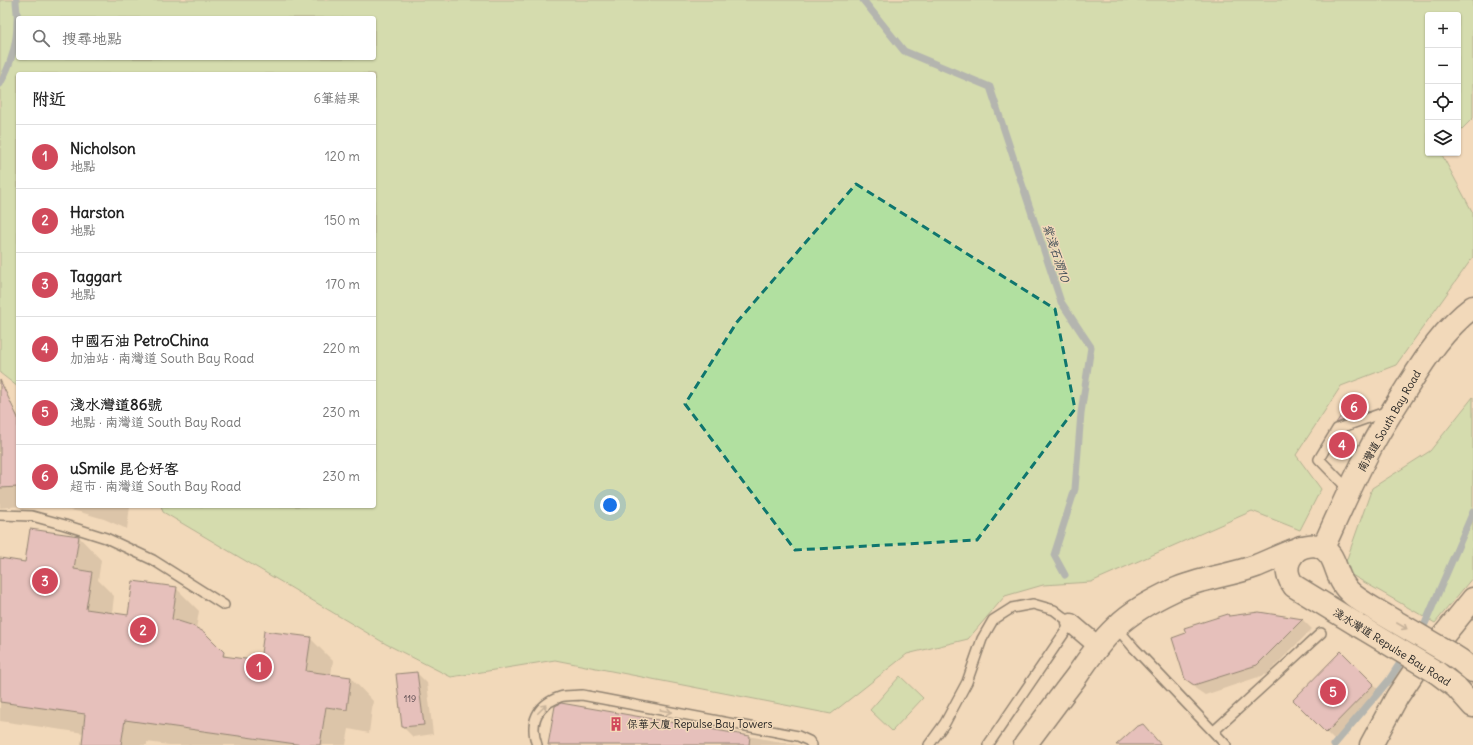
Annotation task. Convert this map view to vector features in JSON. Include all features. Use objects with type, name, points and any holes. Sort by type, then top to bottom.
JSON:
[{"type":"main road","name":"南灣道 South Bay Road","points":[[1323,548],[1369,450],[1425,359],[1446,332],[1473,307]]},
{"type":"main road","name":"淺水灣道 Repulse Bay Road","points":[[1025,745],[1098,646],[1116,627],[1146,604],[1194,582],[1245,570],[1301,547],[1316,545],[1329,552],[1341,581],[1359,600],[1449,653],[1473,671]]},
{"type":"main road","points":[[1301,547],[1294,551],[1287,565],[1289,580],[1300,589],[1314,593],[1322,591],[1333,581],[1336,566]]},
{"type":"main road","name":"淺水灣道 Repulse Bay Road","points":[[1222,575],[1264,577],[1300,589],[1436,672],[1456,687],[1473,706]]},
{"type":"main road","points":[[1371,745],[1397,697],[1413,673],[1473,599]]},
{"type":"street","points":[[1071,623],[1098,646]]},
{"type":"lane","points":[[1349,490],[1319,459],[1337,429],[1394,409]]},
{"type":"lane","points":[[0,515],[32,516],[65,524],[106,538],[153,560],[224,605]]},
{"type":"lane","points":[[929,745],[945,723],[967,682],[982,639],[994,620],[1012,608],[1033,604],[1054,610],[1071,623],[988,745]]},
{"type":"lane","points":[[1116,627],[1226,745]]},
{"type":"lane","points":[[1214,731],[1321,633]]},
{"type":"lane","points":[[537,745],[534,723],[539,710],[561,697],[582,695],[798,736],[809,741],[812,745]]},
{"type":"highlighted area","points":[[856,184],[1055,309],[1075,409],[977,540],[795,550],[685,404],[737,322]]},
{"type":"green space","points":[[0,0],[1473,0],[1473,118],[1461,130],[1461,12],[1425,12],[1425,156],[1443,156],[1473,213],[1473,257],[1396,365],[1341,386],[1296,455],[1321,489],[1300,530],[1252,511],[1091,582],[1043,585],[1005,596],[968,639],[907,654],[831,714],[555,660],[451,677],[386,644],[163,512],[162,508],[376,508],[376,72],[16,72],[16,385],[0,373]]},
{"type":"green space","points":[[1473,397],[1473,577],[1435,623],[1343,570],[1372,488],[1430,451]]},
{"type":"green space","points":[[900,676],[923,698],[892,731],[870,710]]},
{"type":"building","points":[[0,380],[16,414],[16,487],[0,488]]},
{"type":"building","points":[[1351,401],[1368,412],[1336,423]]},
{"type":"building","points":[[30,529],[79,536],[74,569],[92,572],[86,609],[128,615],[133,581],[177,587],[172,619],[191,625],[204,632],[224,652],[223,656],[260,661],[264,631],[311,637],[306,671],[351,677],[347,710],[326,707],[320,745],[303,745],[125,720],[121,745],[82,745],[85,714],[0,702],[0,558],[25,562]]},
{"type":"building","points":[[1259,612],[1303,619],[1257,665],[1194,685],[1185,679],[1172,638],[1186,633],[1184,628],[1228,614],[1229,616]]},
{"type":"building","points":[[1341,651],[1374,684],[1326,733],[1293,700]]},
{"type":"building","points":[[417,672],[424,725],[402,727],[396,674]]},
{"type":"building","name":"保華大廈 Repulse Bay Towers","points":[[561,703],[750,736],[749,745],[548,745],[555,706]]},
{"type":"building","points":[[1143,724],[1161,745],[1116,745],[1136,727]]},
{"type":"waterway","points":[[16,0],[17,16]]},
{"type":"waterway","name":"紫淺石澗10","points":[[863,0],[904,51],[990,87],[1061,302],[1091,347],[1081,413],[1075,489],[1054,555],[1065,575]]},
{"type":"waterway","points":[[0,84],[10,62],[16,35]]},
{"type":"waterway","points":[[1334,745],[1389,680],[1424,626],[1473,512]]},
{"type":"place","name":"uSmile 昆仑好客","points":[[1354,407]]},
{"type":"place","name":"中國石油 PetroChina","points":[[1342,445]]},
{"type":"place","name":"Taggart","points":[[45,581]]},
{"type":"place","name":"Harston","points":[[143,630]]},
{"type":"place","name":"Nicholson","points":[[259,667]]},
{"type":"place","name":"淺水灣道86號","points":[[1333,692]]},
{"type":"place","name":"保華大廈 Repulse Bay Towers","points":[[616,724]]}]
